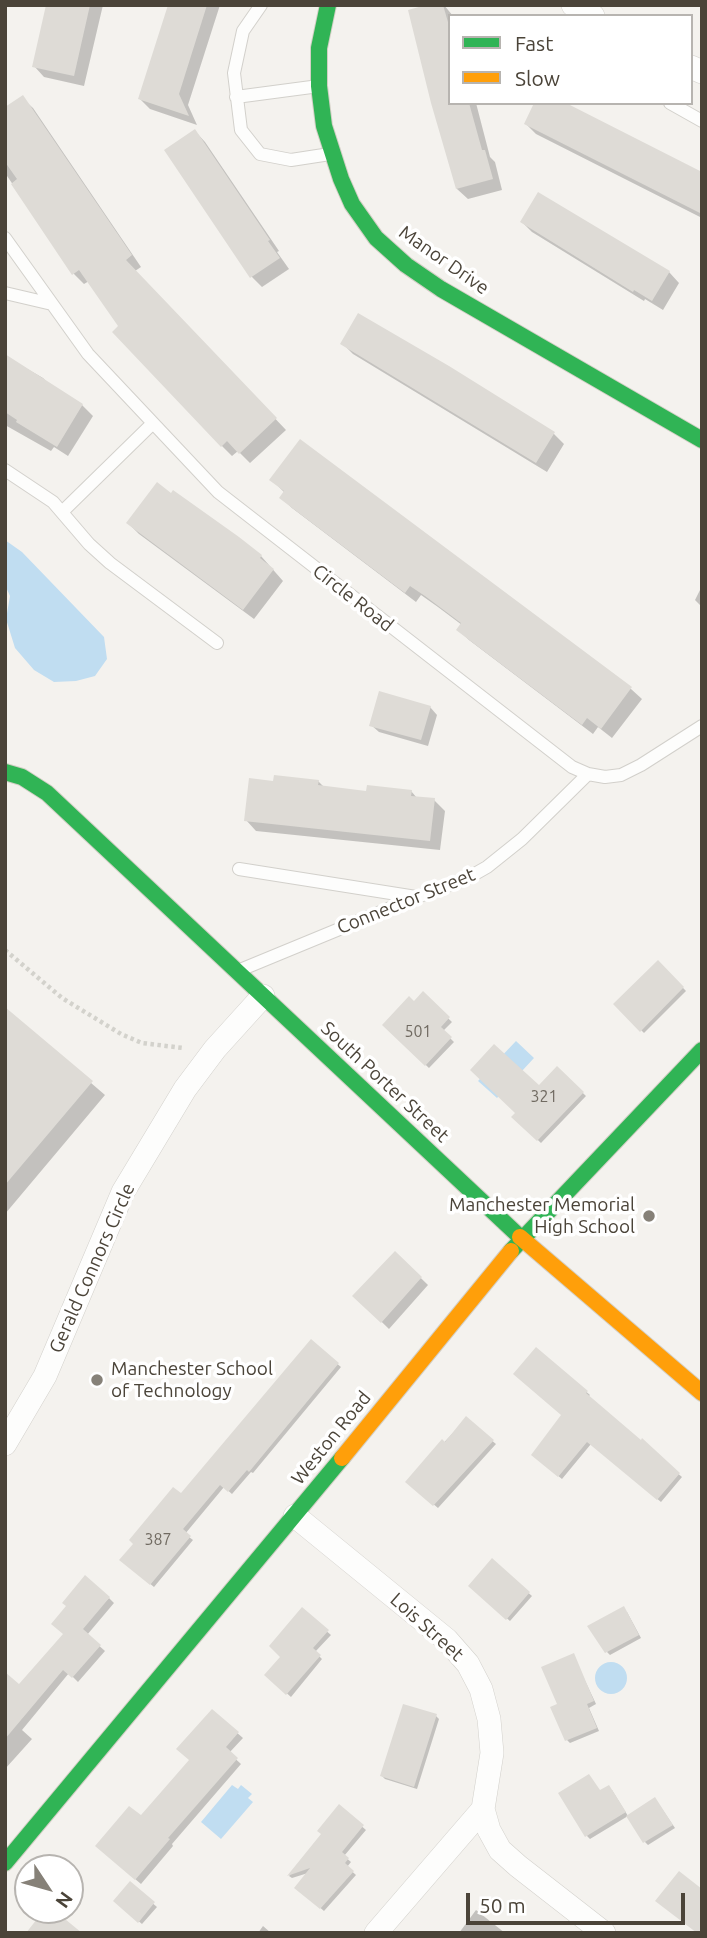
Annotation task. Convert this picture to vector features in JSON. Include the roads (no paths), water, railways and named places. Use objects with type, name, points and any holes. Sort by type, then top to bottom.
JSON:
[{"type":"street","name":"Manor Drive","points":[[328,5],[319,48],[319,86],[324,126],[352,204],[376,238],[406,265],[441,289],[702,440]]},
{"type":"street","name":"South Porter Street","points":[[5,772],[22,777],[47,793],[523,1239],[702,1393]]},
{"type":"street","name":"Gerald Connors Circle","points":[[5,1444],[45,1376],[123,1192],[185,1089],[215,1049],[263,996]]},
{"type":"street","name":"Weston Road","points":[[5,1863],[295,1516],[496,1267],[702,1050]]},
{"type":"street","name":"Lois Street","points":[[295,1516],[447,1640],[468,1664],[481,1689],[489,1719],[492,1753],[483,1809],[489,1830],[500,1850],[604,1933]]},
{"type":"street","points":[[376,1933],[483,1809]]},
{"type":"lane","points":[[261,5],[243,31],[234,73],[241,130],[260,154],[290,160],[333,153]]},
{"type":"lane","points":[[236,97],[319,86]]},
{"type":"lane","points":[[674,105],[702,121]]},
{"type":"lane","name":"Circle Road","points":[[5,237],[88,354],[218,492],[572,767],[605,777],[621,775],[702,726]]},
{"type":"lane","points":[[5,293],[52,304]]},
{"type":"lane","points":[[62,512],[152,424]]},
{"type":"lane","points":[[5,470],[53,502],[89,544],[110,563],[217,643]]},
{"type":"lane","name":"Connector Street","points":[[237,971],[466,879],[487,867],[522,839],[589,774]]},
{"type":"lane","points":[[239,869],[417,897]]},
{"type":"water","points":[[5,540],[22,552],[104,637],[107,659],[95,676],[76,681],[54,682],[34,670],[15,648],[6,619],[10,596],[5,585]]},
{"type":"water","points":[[516,1041],[534,1058],[497,1098],[478,1081]]},
{"type":"water","points":[[611,1662],[623,1666],[627,1678],[623,1690],[611,1694],[599,1690],[595,1678],[599,1666]]},
{"type":"water","points":[[232,1785],[238,1789],[241,1785],[252,1794],[248,1798],[253,1802],[221,1839],[201,1822]]},
{"type":"place","name":"Manchester Memorial High School","points":[[649,1216]]},
{"type":"place","name":"Manchester School of Technology","points":[[97,1380]]}]
